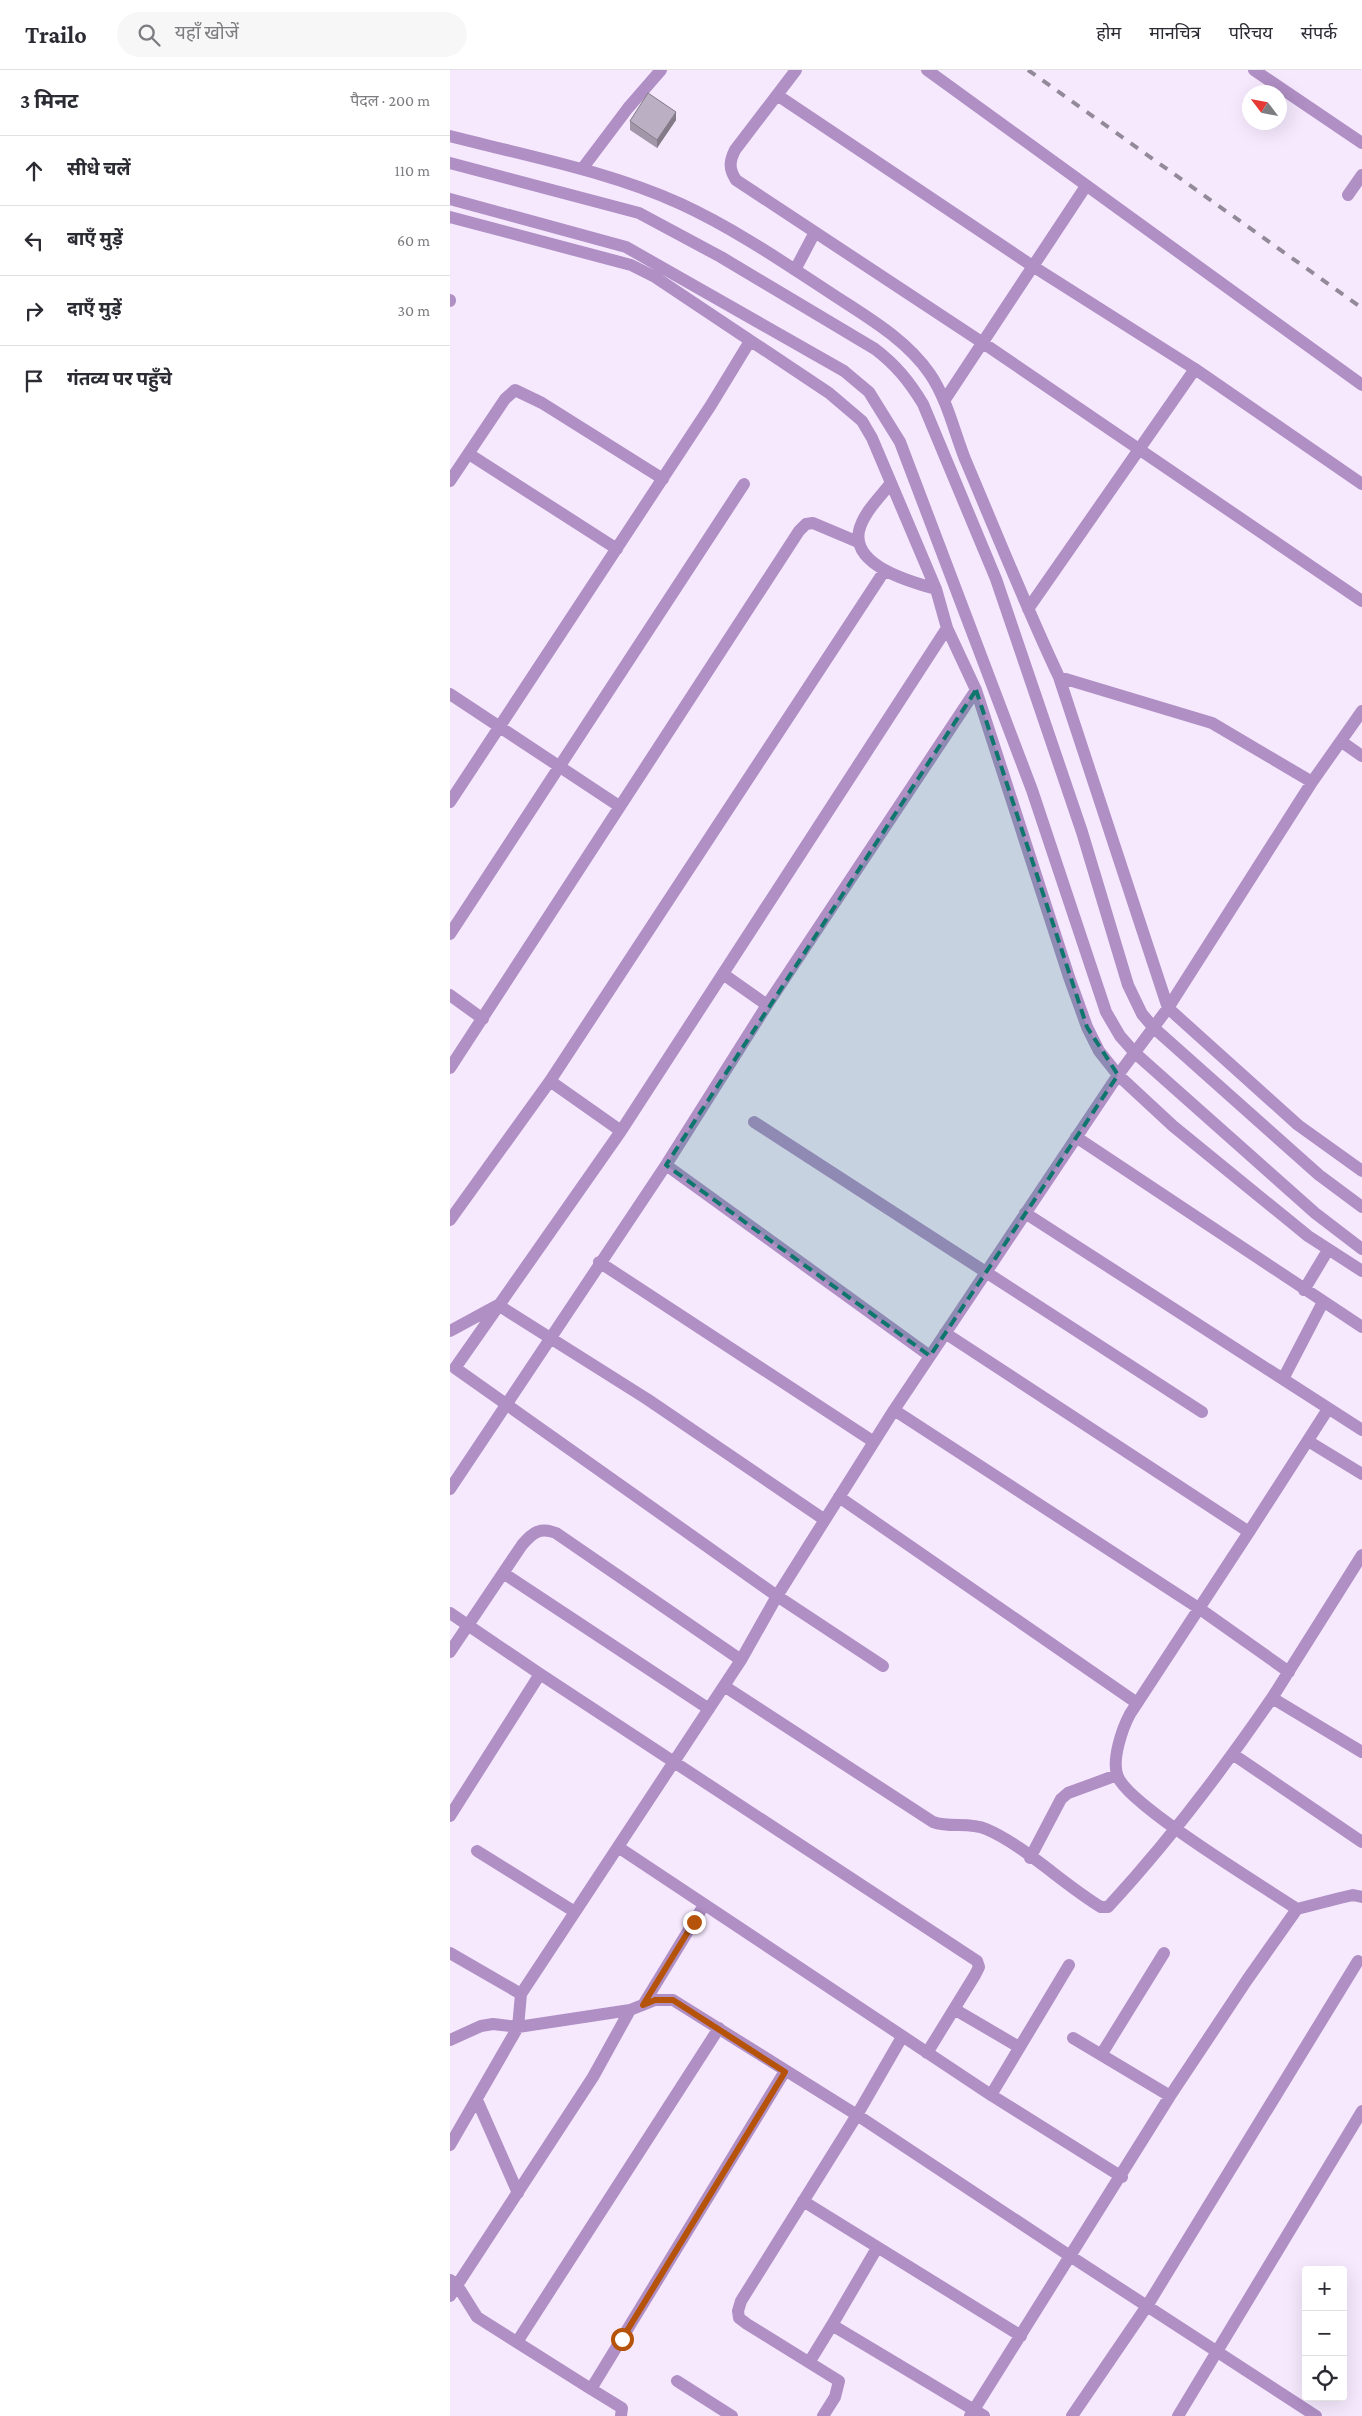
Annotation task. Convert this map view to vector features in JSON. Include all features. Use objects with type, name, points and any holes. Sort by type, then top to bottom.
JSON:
[{"type":"street","points":[[582,169],[628,108],[662,70]]},
{"type":"street","points":[[796,70],[735,150],[729,161],[730,172],[736,180],[983,342],[1362,601]]},
{"type":"street","points":[[927,70],[1362,385]]},
{"type":"street","points":[[1254,70],[1362,142]]},
{"type":"street","points":[[777,95],[1034,267],[1195,369],[1362,484]]},
{"type":"street","points":[[450,136],[582,169],[680,203],[733,230],[893,336],[930,374],[944,401],[959,445],[1028,609],[1059,677],[1168,1008],[1298,1126],[1362,1171]]},
{"type":"street","points":[[450,163],[639,212],[721,257],[875,349],[893,363],[909,380],[923,404],[996,579],[1082,832],[1128,985],[1142,1014],[1154,1028],[1319,1175],[1362,1207]]},
{"type":"street","points":[[1348,195],[1362,175]]},
{"type":"street","points":[[944,401],[1086,186]]},
{"type":"street","points":[[450,198],[626,247],[844,371],[869,392],[896,435],[907,461],[1032,790],[1106,1012],[1120,1036],[1135,1053],[1315,1213],[1362,1249]]},
{"type":"street","points":[[450,216],[631,265],[655,277],[829,393],[862,421],[872,438],[936,589],[947,628],[976,690],[1087,1027],[1099,1051],[1118,1075],[1173,1126],[1328,1250],[1362,1270]]},
{"type":"street","points":[[795,270],[815,232]]},
{"type":"street","points":[[450,802],[497,727],[663,479],[750,341]]},
{"type":"street","points":[[1028,609],[1195,369]]},
{"type":"street","points":[[450,480],[505,399],[515,390],[542,404],[663,479]]},
{"type":"street","points":[[469,454],[617,549]]},
{"type":"street","points":[[891,483],[865,517],[859,530],[858,542],[862,552],[884,570],[905,580],[936,589]]},
{"type":"street","points":[[450,934],[744,484]]},
{"type":"street","points":[[450,1068],[800,531],[806,524],[813,523],[858,542]]},
{"type":"street","points":[[450,1220],[550,1081],[884,570]]},
{"type":"street","points":[[883,1666],[777,1596],[453,1368],[621,1131],[947,628]]},
{"type":"street","points":[[1059,677],[1212,723],[1312,782]]},
{"type":"street","points":[[450,1489],[599,1262],[666,1164],[767,1005],[976,690]]},
{"type":"street","points":[[450,694],[497,727],[619,806]]},
{"type":"street","points":[[450,2145],[518,2027],[521,1994],[741,1660],[777,1596],[894,1410],[1118,1075],[1168,1008],[1312,782],[1362,711]]},
{"type":"street","points":[[1342,742],[1362,756]]},
{"type":"street","points":[[723,974],[767,1005]]},
{"type":"street","points":[[450,995],[483,1019]]},
{"type":"street","points":[[550,1081],[621,1131]]},
{"type":"street","points":[[754,1122],[985,1274],[1202,1412]]},
{"type":"street","points":[[1076,1137],[1362,1327]]},
{"type":"street","points":[[666,1164],[930,1356]]},
{"type":"street","points":[[1025,1213],[1362,1430]]},
{"type":"street","points":[[1304,1290],[1328,1250]]},
{"type":"street","points":[[599,1262],[874,1442]]},
{"type":"street","points":[[1283,1379],[1324,1302]]},
{"type":"street","points":[[450,1330],[498,1305]]},
{"type":"street","points":[[498,1305],[654,1404],[825,1520]]},
{"type":"street","points":[[945,1333],[1249,1532]]},
{"type":"street","points":[[1297,1909],[1176,1828],[1130,1793],[1117,1774],[1118,1746],[1123,1727],[1137,1703],[1200,1609],[1328,1409]]},
{"type":"street","points":[[894,1410],[1200,1609],[1289,1672]]},
{"type":"street","points":[[1308,1441],[1362,1474]]},
{"type":"street","points":[[839,1497],[1137,1703]]},
{"type":"street","points":[[450,1652],[502,1573],[530,1535],[539,1530],[556,1533],[741,1660]]},
{"type":"street","points":[[724,1686],[933,1822],[942,1825],[971,1825],[984,1828],[1093,1903],[1101,1907],[1108,1907],[1176,1828],[1234,1755],[1362,1556]]},
{"type":"street","points":[[502,1573],[709,1709]]},
{"type":"street","points":[[450,1613],[540,1674],[972,1955],[978,1961],[979,1967],[927,2053]]},
{"type":"street","points":[[450,1816],[540,1674]]},
{"type":"street","points":[[1272,1698],[1362,1752]]},
{"type":"street","points":[[1234,1755],[1362,1842]]},
{"type":"street","points":[[1030,1858],[1061,1800],[1068,1793],[1117,1774]]},
{"type":"street","points":[[618,1847],[902,2037],[1122,2177]]},
{"type":"street","points":[[478,1852],[575,1912]]},
{"type":"street","points":[[832,2324],[976,2414],[1021,2336],[1070,2256],[1122,2177],[1170,2096],[1297,1909],[1340,1898],[1362,1897]]},
{"type":"street","points":[[643,2005],[704,1905]]},
{"type":"street","points":[[450,1953],[521,1994]]},
{"type":"street","points":[[1101,2055],[1164,1953]]},
{"type":"street","points":[[1072,2416],[1147,2306],[1358,1961]]},
{"type":"street","points":[[991,2095],[1069,1965]]},
{"type":"street","points":[[450,2040],[481,2026],[493,2024],[518,2027],[630,2010],[655,2000],[673,2000],[857,2116],[1316,2416]]},
{"type":"street","points":[[954,2009],[1019,2047]]},
{"type":"street","points":[[621,2416],[622,2408],[477,2317],[452,2287],[518,2193],[593,2078],[630,2010]]},
{"type":"street","points":[[517,2342],[719,2028]]},
{"type":"street","points":[[823,2416],[835,2397],[839,2381],[810,2361],[747,2324],[739,2318],[738,2311],[741,2300],[857,2116],[902,2037]]},
{"type":"street","points":[[1073,2038],[1170,2096]]},
{"type":"street","points":[[592,2389],[785,2072]]},
{"type":"street","points":[[476,2100],[518,2193]]},
{"type":"street","points":[[1178,2416],[1362,2111]]},
{"type":"street","points":[[803,2201],[1021,2336]]},
{"type":"street","points":[[810,2361],[877,2248]]},
{"type":"street","points":[[677,2381],[732,2416]]},
{"type":"highlighted area","points":[[976,690],[1087,1027],[1118,1075],[930,1356],[666,1165]]},
{"type":"building","points":[[648,93],[676,112],[657,140],[630,121]]},
{"type":"railway","points":[[1028,70],[1362,308]]},
{"type":"route","points":[[622,2339],[785,2072],[684,2005],[666,1999],[655,2000],[643,2005],[694,1922]]}]
